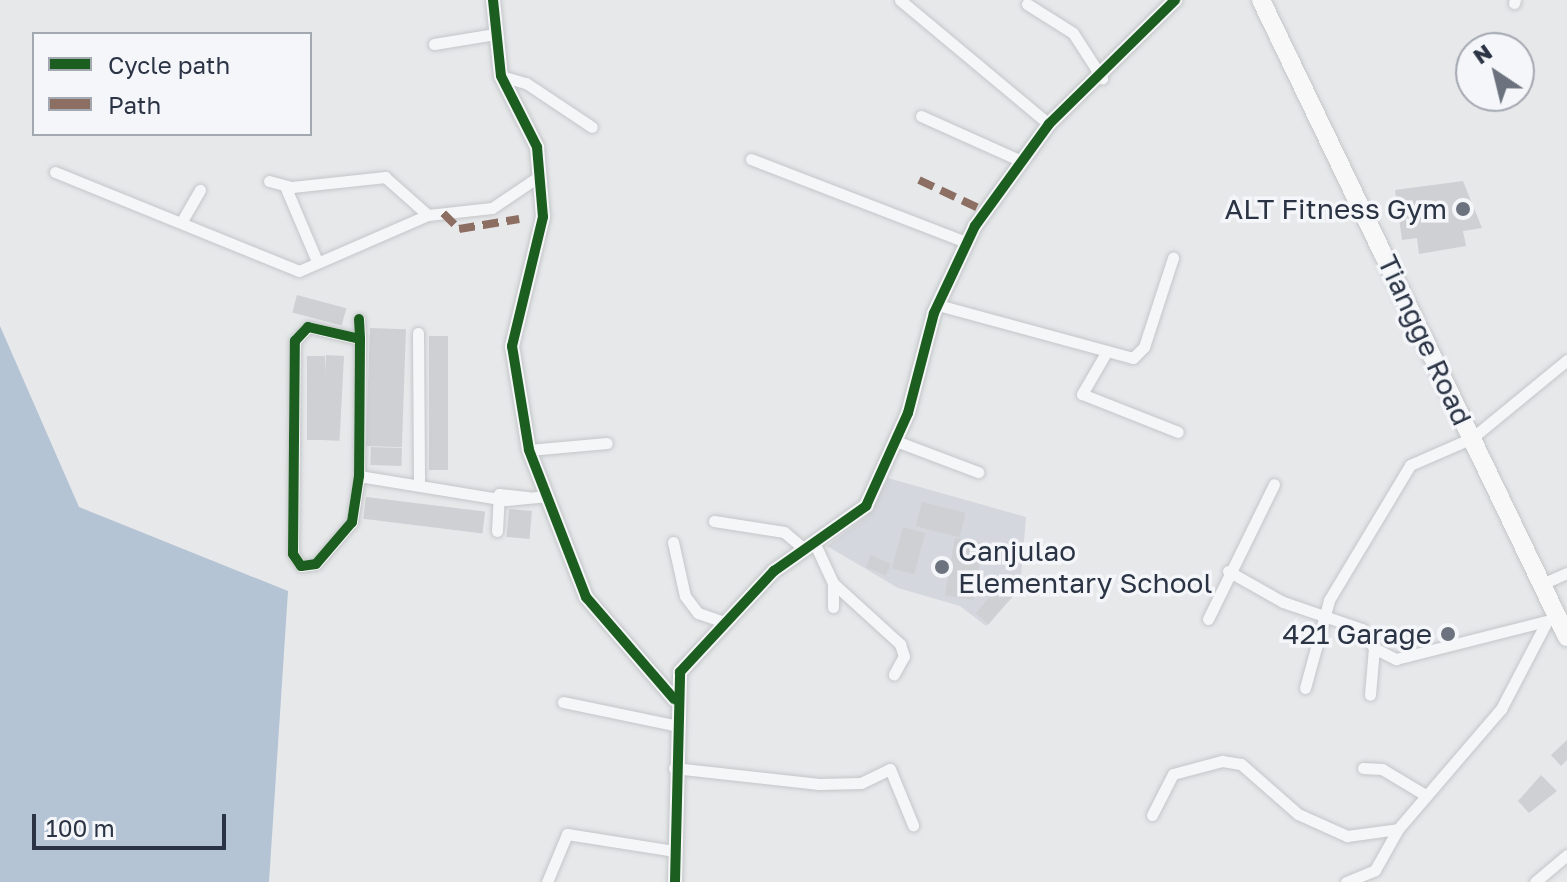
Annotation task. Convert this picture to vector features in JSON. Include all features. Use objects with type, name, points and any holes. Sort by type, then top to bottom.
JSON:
[{"type":"main road","name":"Tiangge Road","points":[[1261,0],[1542,584],[1552,619],[1567,637]]},
{"type":"street","points":[[493,0],[501,76],[537,147],[542,244],[512,346],[529,450],[586,597],[674,699]]},
{"type":"street","points":[[900,0],[1049,124]]},
{"type":"street","points":[[675,882],[674,699],[680,672],[724,622],[808,544],[858,515],[896,441],[938,305],[966,242],[1049,124],[1103,79],[1175,0]]},
{"type":"street","points":[[1027,4],[1073,33],[1103,79]]},
{"type":"street","points":[[434,44],[495,34]]},
{"type":"street","points":[[501,76],[526,83],[592,127]]},
{"type":"street","points":[[921,116],[1021,161]]},
{"type":"street","points":[[751,159],[966,242]]},
{"type":"street","points":[[55,172],[182,221],[291,270],[316,259],[347,255],[428,215],[492,208],[538,177]]},
{"type":"street","points":[[269,181],[285,186],[385,177],[428,215]]},
{"type":"street","points":[[285,186],[316,259]]},
{"type":"street","points":[[182,221],[200,190]]},
{"type":"street","points":[[938,305],[1133,358],[1144,347],[1173,258]]},
{"type":"street","points":[[359,319],[360,339],[359,476],[350,529],[316,564],[301,566],[293,554],[295,341],[308,327],[360,339]]},
{"type":"street","points":[[418,333],[419,484]]},
{"type":"street","points":[[1107,351],[1082,394],[1178,432]]},
{"type":"street","points":[[1305,688],[1325,611],[1410,465],[1472,438],[1567,360]]},
{"type":"street","points":[[896,441],[978,472]]},
{"type":"street","points":[[529,450],[607,443]]},
{"type":"street","points":[[359,476],[527,497],[548,496]]},
{"type":"street","points":[[1208,619],[1228,571],[1274,484]]},
{"type":"street","points":[[497,531],[499,494]]},
{"type":"street","points":[[714,521],[784,532],[808,544],[833,583],[900,644],[904,656],[894,674]]},
{"type":"street","points":[[673,542],[685,596],[698,613],[724,622]]},
{"type":"street","points":[[1228,571],[1283,602],[1325,611],[1362,629],[1374,648],[1396,659],[1552,619]]},
{"type":"street","points":[[1542,584],[1567,573]]},
{"type":"street","points":[[833,583],[833,607]]},
{"type":"street","points":[[1346,882],[1375,870],[1398,829],[1501,709],[1552,619]]},
{"type":"street","points":[[1370,695],[1374,648]]},
{"type":"street","points":[[563,702],[674,725]]},
{"type":"street","points":[[1152,815],[1173,774],[1222,761],[1241,764],[1298,814],[1347,836],[1398,829]]},
{"type":"street","points":[[674,768],[819,784],[861,783],[890,769],[913,825]]},
{"type":"street","points":[[1363,768],[1382,769],[1427,796]]},
{"type":"street","points":[[547,882],[567,834],[674,851]]},
{"type":"street","points":[[1535,882],[1567,855]]},
{"type":"shaded area","name":"Canjulao Elementary School","points":[[888,478],[1026,517],[1020,589],[986,626],[960,606],[898,588],[827,546],[867,516]]},
{"type":"water","points":[[0,326],[79,507],[288,591],[269,882],[0,882]]},
{"type":"building","points":[[1463,181],[1482,228],[1463,231],[1466,246],[1419,254],[1417,238],[1402,240],[1395,190]]},
{"type":"building","points":[[297,295],[346,308],[342,326],[292,312]]},
{"type":"building","points":[[370,328],[406,329],[402,447],[366,446]]},
{"type":"building","points":[[429,336],[448,336],[448,470],[429,470]]},
{"type":"building","points":[[326,355],[344,356],[340,441],[322,440]]},
{"type":"building","points":[[307,356],[325,356],[325,440],[307,440]]},
{"type":"building","points":[[371,447],[402,448],[401,466],[370,465]]},
{"type":"building","points":[[366,497],[485,512],[482,533],[363,519]]},
{"type":"building","points":[[922,502],[966,513],[960,537],[916,526]]},
{"type":"building","points":[[509,509],[532,511],[529,539],[507,537]]},
{"type":"building","points":[[903,527],[925,533],[914,574],[892,569]]},
{"type":"building","points":[[955,538],[984,543],[973,600],[945,595]]},
{"type":"building","points":[[871,555],[891,564],[886,576],[866,567]]},
{"type":"building","points":[[1002,582],[1015,593],[989,624],[976,613]]},
{"type":"building","points":[[1567,740],[1567,760],[1561,766],[1551,755]]},
{"type":"building","points":[[1541,775],[1557,791],[1529,813],[1518,801]]},
{"type":"marked path","points":[[919,180],[985,211]]},
{"type":"marked path","points":[[443,213],[459,229],[519,219]]},
{"type":"cycle path","points":[[493,0],[501,76],[537,147],[543,217],[512,346],[529,450],[586,597],[674,699]]},
{"type":"cycle path","points":[[675,882],[680,672],[774,571],[866,506],[908,413],[934,313],[975,226],[1049,124],[1175,0]]},
{"type":"cycle path","points":[[359,319],[360,339],[359,476],[352,522],[316,564],[301,566],[293,554],[295,341],[308,327],[360,339]]},
{"type":"place","name":"ALT Fitness Gym","points":[[1463,209]]},
{"type":"place","name":"Canjulao Elementary School","points":[[942,567]]},
{"type":"place","name":"421 Garage","points":[[1448,634]]}]
